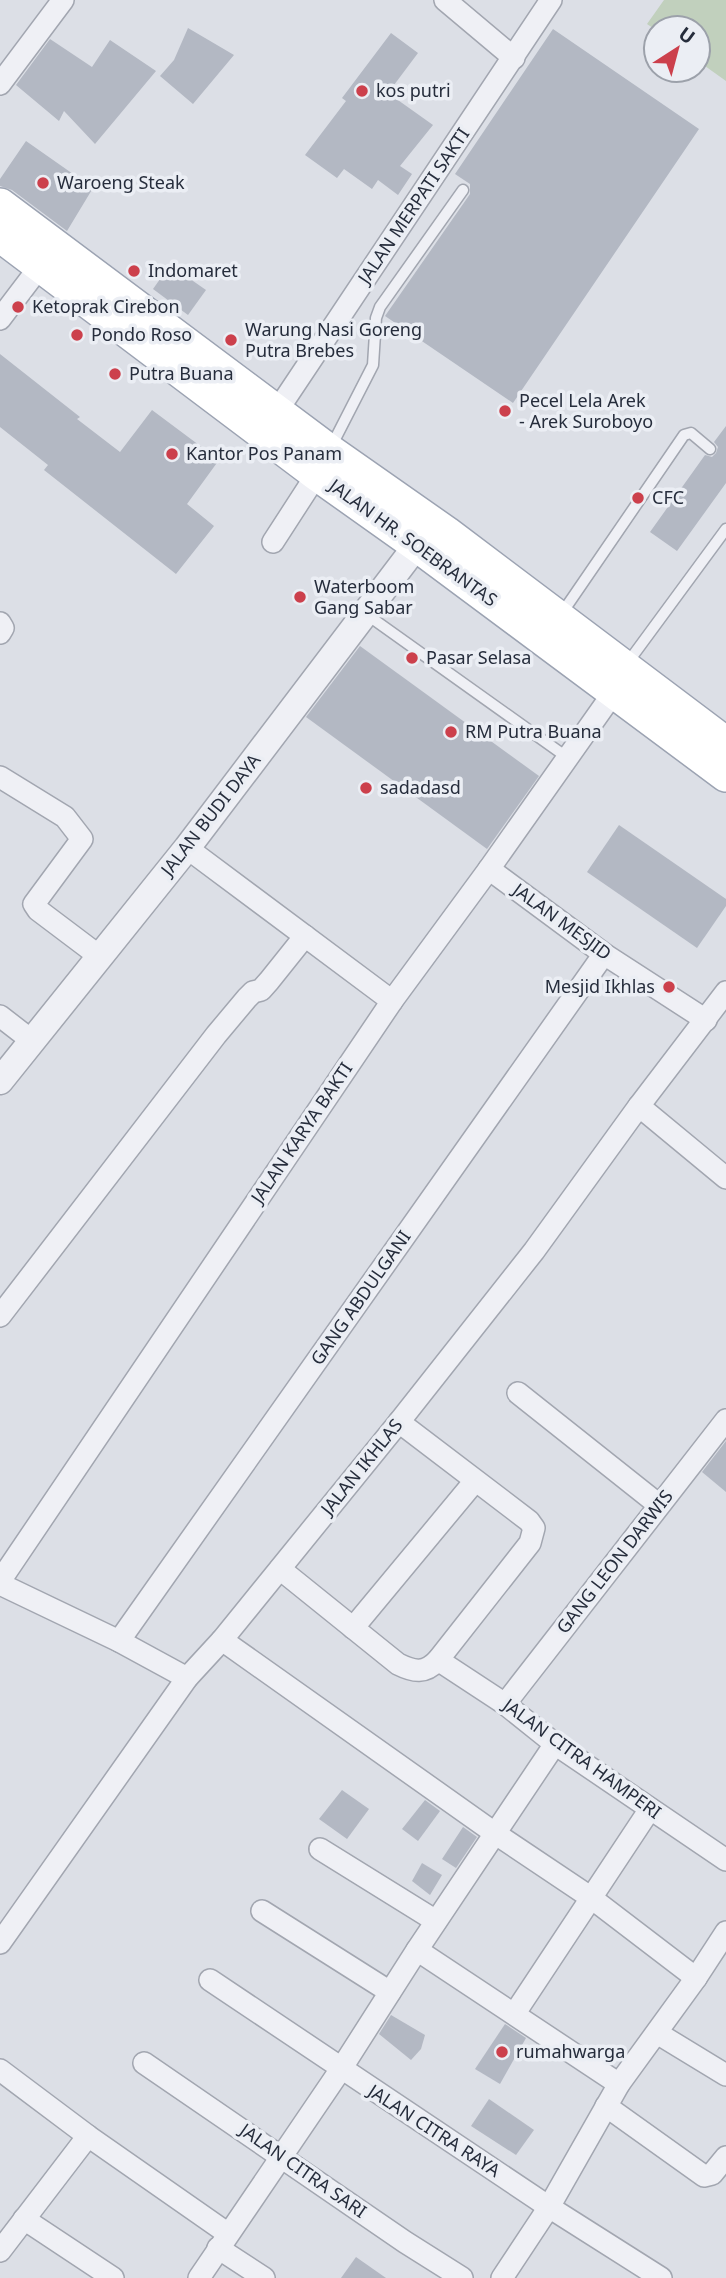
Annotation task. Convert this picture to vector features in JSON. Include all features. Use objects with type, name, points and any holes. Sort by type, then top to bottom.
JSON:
[{"type":"main road","name":"JALAN HR. SOEBRANTAS","points":[[0,205],[277,411],[323,462],[417,545],[620,680],[726,744]]},
{"type":"main road","name":"JALAN HR. SOEBRANTAS","points":[[0,235],[323,462],[446,533],[558,618],[620,680],[726,775]]},
{"type":"street","points":[[0,84],[63,0]]},
{"type":"street","points":[[445,0],[514,58]]},
{"type":"street","name":"JALAN MERPATI SAKTI","points":[[277,411],[551,0]]},
{"type":"street","points":[[0,319],[41,265]]},
{"type":"street","points":[[273,542],[323,462]]},
{"type":"street","name":"JALAN BUDI DAYA","points":[[0,1080],[187,848],[417,545]]},
{"type":"street","points":[[0,623],[3,628],[0,633]]},
{"type":"street","name":"JALAN KARYA BAKTI","points":[[0,1583],[392,1001],[568,758],[620,680]]},
{"type":"street","points":[[0,777],[65,817],[82,839],[34,904],[99,956]]},
{"type":"street","points":[[187,848],[392,1001]]},
{"type":"street","name":"JALAN MESJID","points":[[489,869],[604,954],[706,1020]]},
{"type":"street","points":[[0,1316],[216,1035],[253,992],[261,990],[305,936]]},
{"type":"street","name":"GANG ABDULGANI","points":[[119,1641],[604,954]]},
{"type":"street","name":"JALAN IKHLAS","points":[[0,1943],[187,1678],[280,1569],[534,1251],[726,992]]},
{"type":"street","points":[[0,1016],[31,1040]]},
{"type":"street","points":[[639,1107],[726,1178]]},
{"type":"street","points":[[518,1393],[659,1505]]},
{"type":"street","name":"GANG LEON DARWIS","points":[[505,1704],[726,1420]]},
{"type":"street","points":[[280,1569],[398,1664],[417,1672],[426,1670],[438,1660],[530,1543],[534,1528],[529,1521],[399,1422]]},
{"type":"street","points":[[353,1628],[475,1480]]},
{"type":"street","points":[[0,1583],[119,1641],[187,1678]]},
{"type":"street","points":[[222,1640],[496,1834],[590,1897],[696,1978]]},
{"type":"street","name":"JALAN CITRA HAMPERI","points":[[438,1660],[505,1704],[555,1744],[726,1860]]},
{"type":"street","points":[[198,2278],[341,2069],[555,1744]]},
{"type":"street","points":[[515,2013],[650,1809]]},
{"type":"street","points":[[320,1849],[436,1921]]},
{"type":"street","points":[[262,1911],[390,1992]]},
{"type":"street","points":[[502,2278],[549,2207],[619,2084],[696,1978],[719,1958],[726,1932]]},
{"type":"street","points":[[417,1950],[619,2084]]},
{"type":"street","name":"JALAN CITRA RAYA","points":[[210,1980],[653,2276]]},
{"type":"street","points":[[657,2033],[726,2075]]},
{"type":"street","name":"JALAN CITRA SARI","points":[[144,2063],[405,2242],[462,2278]]},
{"type":"street","points":[[0,2070],[222,2240],[264,2278]]},
{"type":"street","points":[[606,2106],[704,2176],[712,2174],[726,2157]]},
{"type":"street","points":[[0,2251],[88,2136]]},
{"type":"street","points":[[24,2219],[113,2278]]},
{"type":"lane","points":[[323,462],[373,365],[376,318],[380,307],[463,190]]},
{"type":"lane","points":[[558,618],[684,435],[691,433],[710,449]]},
{"type":"lane","points":[[620,680],[726,529]]},
{"type":"lane","points":[[366,614],[568,758]]},
{"type":"green space","points":[[664,0],[726,0],[726,81],[712,71],[712,14],[654,14]]},
{"type":"building","points":[[188,28],[234,55],[193,104],[160,76],[174,60]]},
{"type":"building","points":[[553,29],[699,129],[513,403],[385,316],[470,194],[470,184],[455,174]]},
{"type":"building","points":[[391,33],[418,53],[388,93],[433,125],[400,166],[412,174],[398,195],[378,180],[372,189],[344,169],[337,178],[305,155],[346,101],[342,98]]},
{"type":"building","points":[[50,39],[92,67],[110,40],[156,71],[95,144],[64,111],[59,121],[16,85]]},
{"type":"building","name":"Waroeng Steak","points":[[26,141],[93,188],[67,231],[12,190],[0,186],[0,179]]},
{"type":"building","points":[[170,265],[206,290],[188,315],[153,289]]},
{"type":"building","points":[[0,354],[120,452],[152,410],[219,460],[187,504],[214,526],[176,574],[44,470],[48,465],[0,427]]},
{"type":"building","points":[[726,426],[726,483],[677,551],[650,532],[705,455],[712,457],[716,453],[718,447],[714,442]]},
{"type":"building","points":[[360,646],[539,776],[487,849],[306,717]]},
{"type":"building","points":[[619,825],[726,899],[726,906],[697,948],[587,872]]},
{"type":"building","points":[[726,1441],[726,1492],[702,1472]]},
{"type":"building","points":[[342,1790],[369,1809],[347,1839],[319,1819]]},
{"type":"building","points":[[425,1800],[440,1811],[418,1841],[402,1829]]},
{"type":"building","points":[[463,1827],[477,1837],[456,1868],[442,1859]]},
{"type":"building","points":[[422,1863],[442,1875],[430,1895],[412,1881]]},
{"type":"building","points":[[391,2015],[425,2035],[421,2049],[411,2060],[379,2034]]},
{"type":"building","name":"rumahwarga","points":[[505,2024],[526,2038],[500,2084],[475,2069]]},
{"type":"building","points":[[489,2099],[534,2130],[516,2155],[471,2126]]},
{"type":"building","points":[[356,2257],[386,2278],[341,2278]]},
{"type":"place","name":"kos putri","points":[[362,91]]},
{"type":"place","name":"Waroeng Steak","points":[[43,183]]},
{"type":"place","name":"Indomaret","points":[[134,271]]},
{"type":"place","name":"Ketoprak Cirebon","points":[[18,307]]},
{"type":"place","name":"Pondo Roso","points":[[77,335]]},
{"type":"place","name":"Warung Nasi Goreng Putra Brebes","points":[[231,340]]},
{"type":"place","name":"Putra Buana","points":[[115,374]]},
{"type":"place","name":"Pecel Lela Arek - Arek Suroboyo","points":[[505,411]]},
{"type":"place","name":"Kantor Pos Panam","points":[[172,454]]},
{"type":"place","name":"CFC","points":[[638,498]]},
{"type":"place","name":"Waterboom Gang Sabar","points":[[300,597]]},
{"type":"place","name":"Pasar Selasa","points":[[412,658]]},
{"type":"place","name":"RM Putra Buana","points":[[451,732]]},
{"type":"place","name":"sadadasd","points":[[366,788]]},
{"type":"place","name":"Mesjid Ikhlas","points":[[669,987]]},
{"type":"place","name":"rumahwarga","points":[[502,2052]]}]
